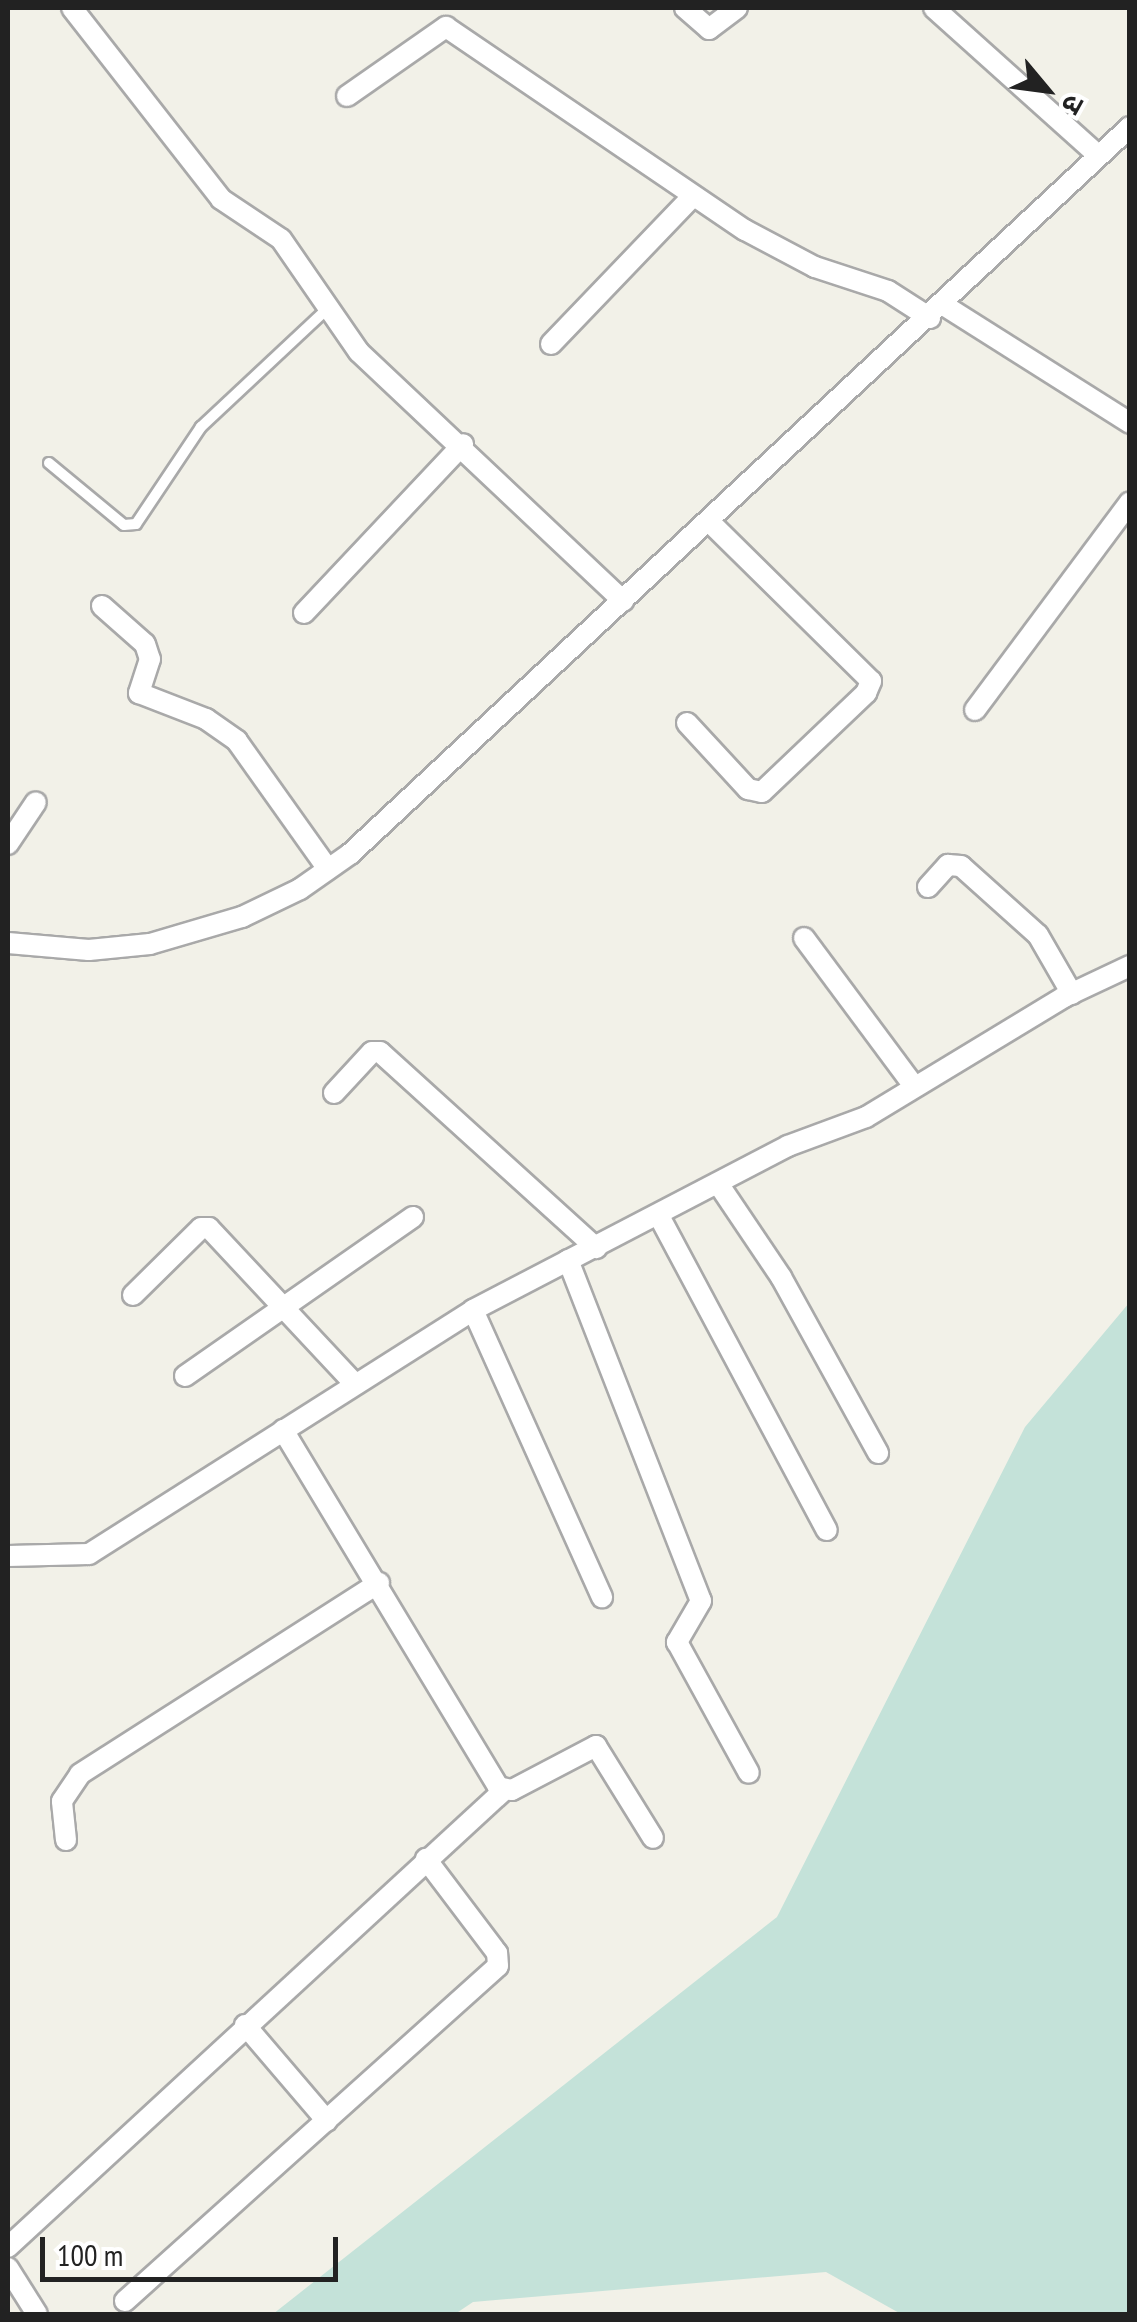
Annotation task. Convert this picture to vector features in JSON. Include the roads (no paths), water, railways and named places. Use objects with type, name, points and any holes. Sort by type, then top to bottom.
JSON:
[{"type":"street","points":[[72,8],[221,199],[281,239],[325,311],[359,352],[464,444],[623,601]]},
{"type":"street","points":[[685,8],[709,28],[737,8]]},
{"type":"street","points":[[934,8],[1098,155]]},
{"type":"street","points":[[347,96],[441,17],[692,197],[777,249],[937,312],[1130,423]]},
{"type":"street","points":[[8,942],[89,950],[150,944],[242,916],[328,869],[937,312],[1130,127]]},
{"type":"street","points":[[551,344],[692,197]]},
{"type":"street","points":[[304,613],[464,444]]},
{"type":"street","points":[[975,710],[1130,502]]},
{"type":"street","points":[[687,723],[748,789],[762,792],[866,693],[871,681],[710,522]]},
{"type":"street","points":[[102,606],[145,644],[150,659],[138,693],[206,719],[237,742],[328,869]]},
{"type":"street","points":[[8,844],[36,802]]},
{"type":"street","points":[[928,887],[948,865],[961,866],[1038,935],[1072,994]]},
{"type":"street","points":[[804,938],[914,1086]]},
{"type":"street","points":[[8,1556],[89,1554],[353,1382],[473,1310],[788,1146],[866,1117],[1072,994],[1130,966]]},
{"type":"street","points":[[334,1093],[380,1052],[596,1248]]},
{"type":"street","points":[[719,1185],[781,1278],[878,1453]]},
{"type":"street","points":[[659,1216],[828,1530]]},
{"type":"street","points":[[185,1376],[413,1217]]},
{"type":"street","points":[[133,1295],[204,1227],[353,1382]]},
{"type":"street","points":[[568,1260],[701,1601],[677,1642],[749,1773]]},
{"type":"street","points":[[473,1310],[602,1597]]},
{"type":"street","points":[[283,1430],[503,1791]]},
{"type":"street","points":[[66,1840],[62,1801],[80,1774],[378,1583]]},
{"type":"street","points":[[8,2247],[503,1791],[596,1746],[654,1838]]},
{"type":"street","points":[[125,2301],[498,1966],[497,1953],[426,1859]]},
{"type":"street","points":[[245,2025],[328,2120]]},
{"type":"street","points":[[8,2268],[37,2314]]},
{"type":"lane","points":[[50,463],[124,526],[136,524],[202,427],[325,311]]}]
